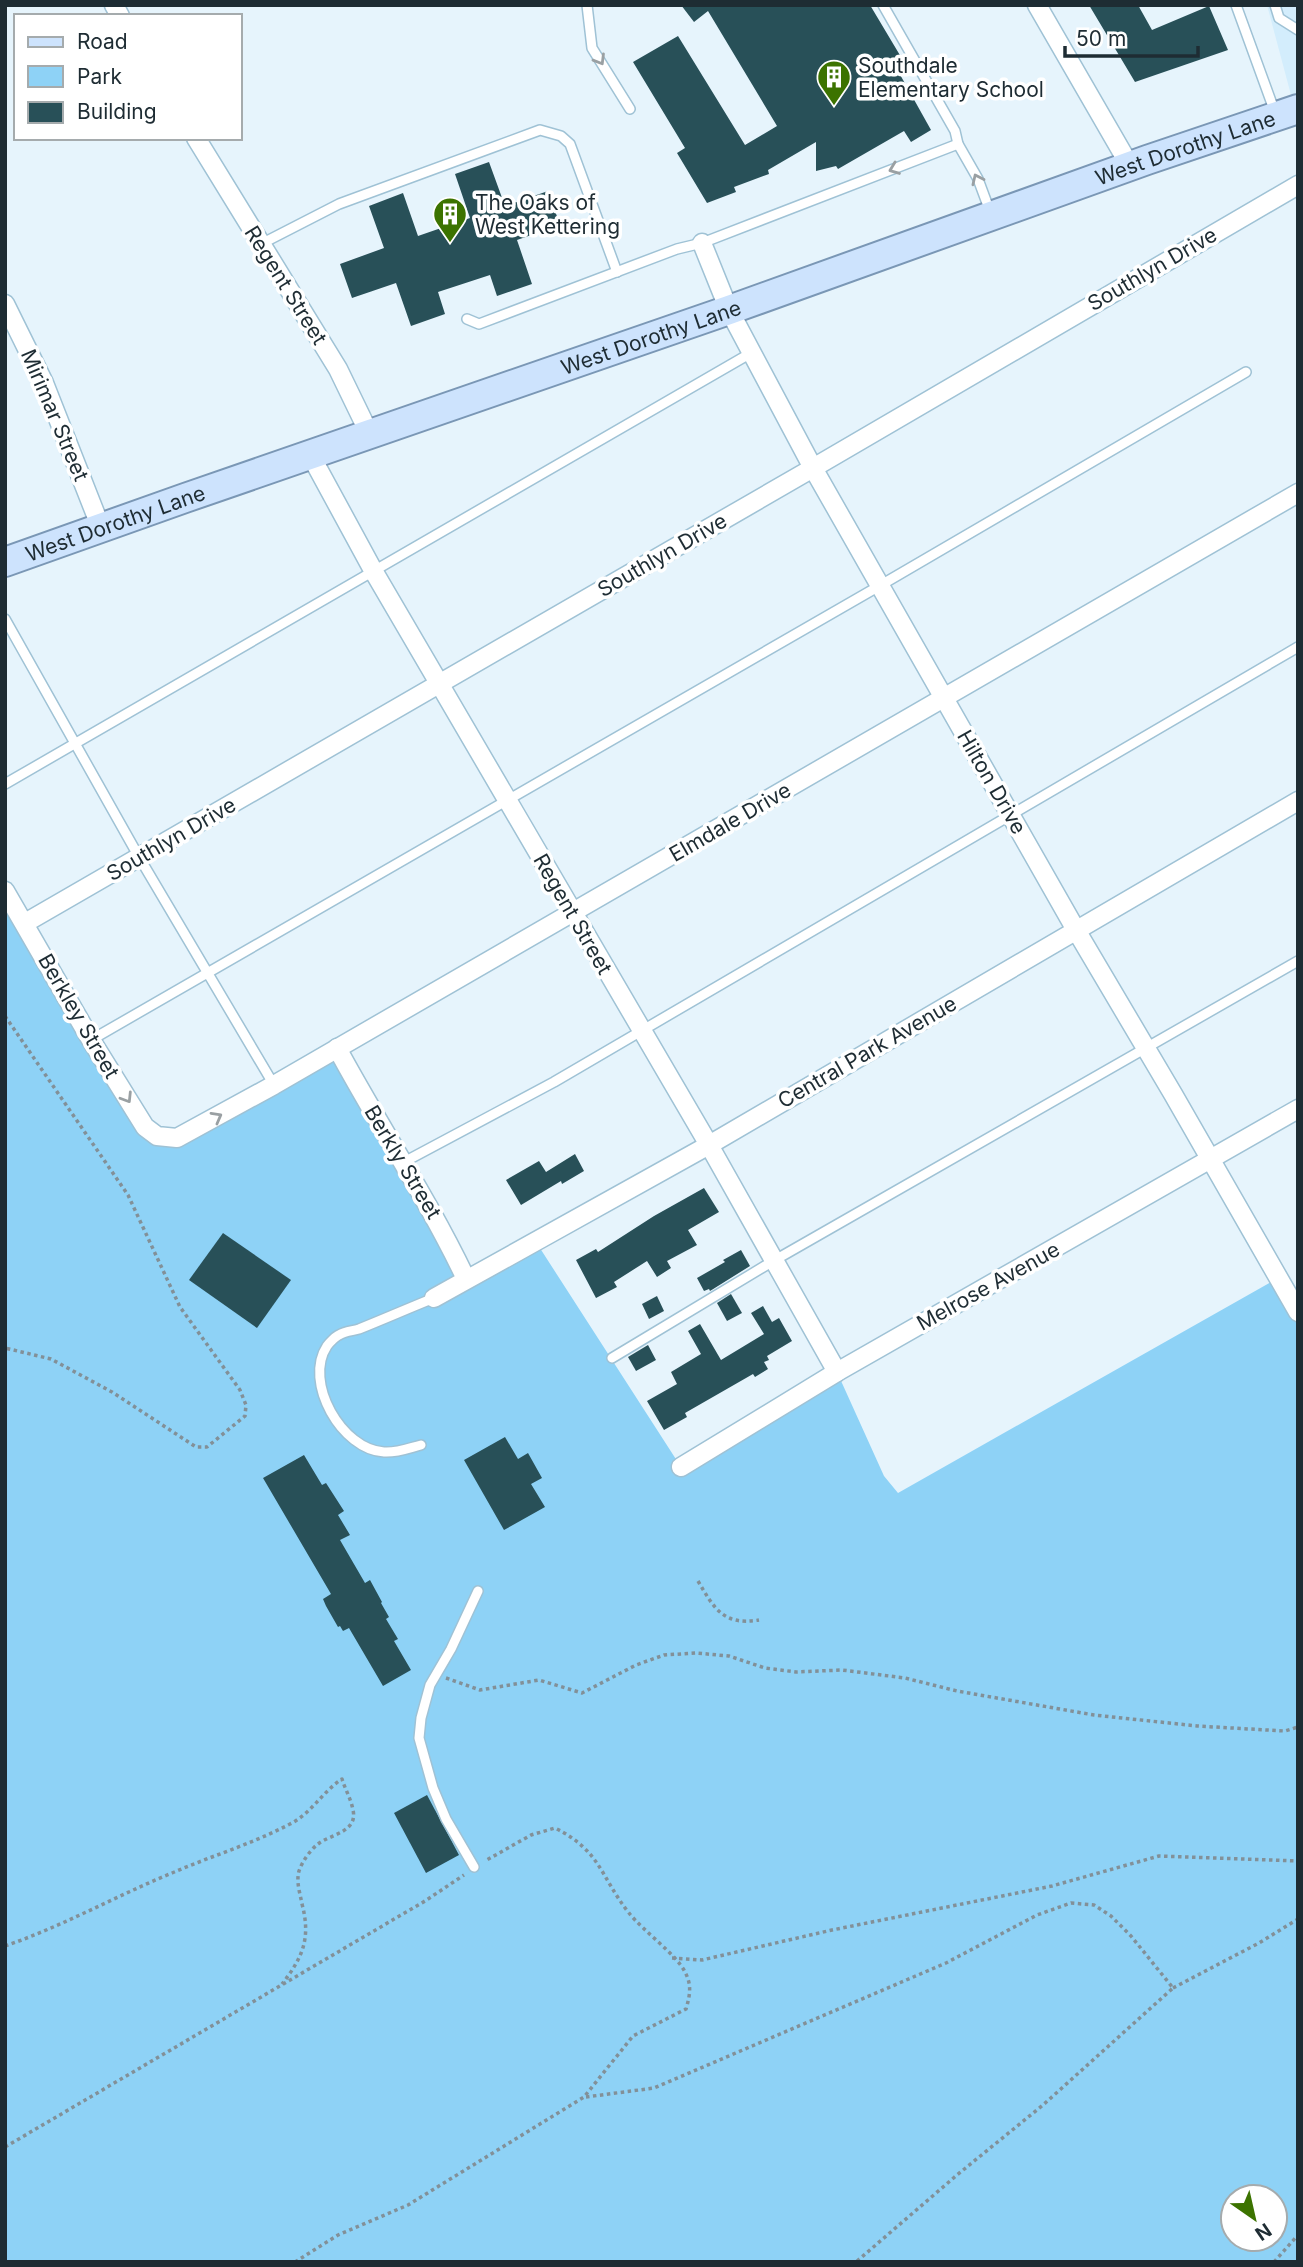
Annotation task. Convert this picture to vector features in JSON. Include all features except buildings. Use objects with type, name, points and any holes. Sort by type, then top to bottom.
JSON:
[{"type":"main road","name":"West Dorothy Lane","points":[[5,562],[729,310],[1130,166],[1292,113]]},
{"type":"street","points":[[1037,5],[1130,166]]},
{"type":"street","name":"Regent Street","points":[[197,140],[338,369],[370,435]]},
{"type":"street","name":"Southlyn Drive","points":[[25,923],[1298,185]]},
{"type":"street","name":"Hilton Drive","points":[[702,243],[729,310],[813,468],[1076,930],[1298,1312]]},
{"type":"street","name":"Mirimar Street","points":[[5,304],[44,383],[101,528]]},
{"type":"street","name":"Regent Street","points":[[311,456],[374,572],[441,683],[571,913],[709,1144],[837,1371]]},
{"type":"street","name":"Elmdale Drive","points":[[158,1136],[166,1139],[182,1137],[1298,494]]},
{"type":"street","name":"Central Park Avenue","points":[[434,1298],[709,1144],[1298,801]]},
{"type":"street","name":"Berkley Street","points":[[5,891],[90,1040],[145,1127],[158,1136]]},
{"type":"street","name":"Berkly Street","points":[[337,1048],[439,1223],[466,1279]]},
{"type":"street","name":"Melrose Avenue","points":[[681,1467],[837,1371],[1298,1109]]},
{"type":"lane","points":[[587,5],[592,48],[630,109]]},
{"type":"lane","points":[[883,5],[955,131],[958,144],[978,179],[992,216]]},
{"type":"lane","points":[[1236,5],[1292,113]]},
{"type":"lane","points":[[1275,5],[1279,18],[1298,30]]},
{"type":"lane","points":[[261,244],[339,204],[540,130],[561,136],[570,144],[617,272]]},
{"type":"lane","points":[[467,319],[479,324],[677,249],[702,243],[958,144]]},
{"type":"lane","points":[[5,784],[751,353]]},
{"type":"lane","points":[[90,1040],[1246,372]]},
{"type":"lane","points":[[5,619],[139,857],[274,1085]]},
{"type":"lane","points":[[404,1162],[554,1082],[1298,647]]},
{"type":"lane","points":[[612,1359],[775,1260],[1298,961]]},
{"type":"lane","points":[[421,1445],[401,1451],[382,1452],[355,1441],[345,1432],[325,1400],[320,1390],[318,1370],[327,1346],[339,1335],[434,1298]]},
{"type":"lane","points":[[474,1867],[446,1819],[433,1788],[419,1738],[421,1718],[436,1673],[451,1649],[478,1591]]},
{"type":"path","points":[[5,1016],[128,1195],[180,1307],[240,1390],[246,1405],[244,1416],[207,1447],[196,1447],[112,1392],[51,1359],[5,1348]]},
{"type":"path","points":[[698,1581],[712,1606],[721,1613],[744,1623],[759,1620]]},
{"type":"path","points":[[436,1673],[456,1684],[480,1690],[539,1680],[582,1693],[636,1665],[664,1655],[696,1653],[729,1656],[765,1668],[785,1671],[842,1670],[905,1678],[957,1691],[1094,1715],[1197,1726],[1285,1731],[1298,1727]]},
{"type":"path","points":[[5,1946],[172,1872],[239,1848],[292,1823],[312,1809],[329,1787],[341,1779],[354,1811],[352,1823],[346,1830],[319,1843],[299,1870],[298,1886],[307,1931],[303,1949],[281,1986]]},
{"type":"path","points":[[5,2147],[425,1901],[474,1867],[531,1835],[555,1828],[575,1838],[592,1854],[629,1913],[684,1970],[691,1991],[686,2009],[633,2036],[584,2097],[408,2205],[338,2235],[295,2262]]},
{"type":"path","points":[[672,1958],[702,1960],[832,1930],[1052,1886],[1159,1856],[1298,1861]]},
{"type":"path","points":[[584,2097],[653,2088],[946,1963],[1037,1915],[1071,1903],[1094,1905],[1111,1916],[1131,1936],[1173,1988]]},
{"type":"path","points":[[856,2262],[1043,2105],[1173,1988],[1259,1943],[1298,1919]]},
{"type":"path","points":[[1274,2262],[1298,2235]]},
{"type":"shaded area","points":[[1267,5],[1298,5],[1298,116],[1295,110]]},
{"type":"green space","points":[[5,891],[145,1127],[166,1139],[337,1048],[466,1278],[536,1242],[681,1467],[837,1372],[884,1476],[898,1493],[1278,1278],[1298,1312],[1298,2262],[5,2262]]},
{"type":"place","name":"Southdale Elementary School","points":[[834,107]]},
{"type":"place","name":"The Oaks of West Kettering","points":[[450,244]]}]
